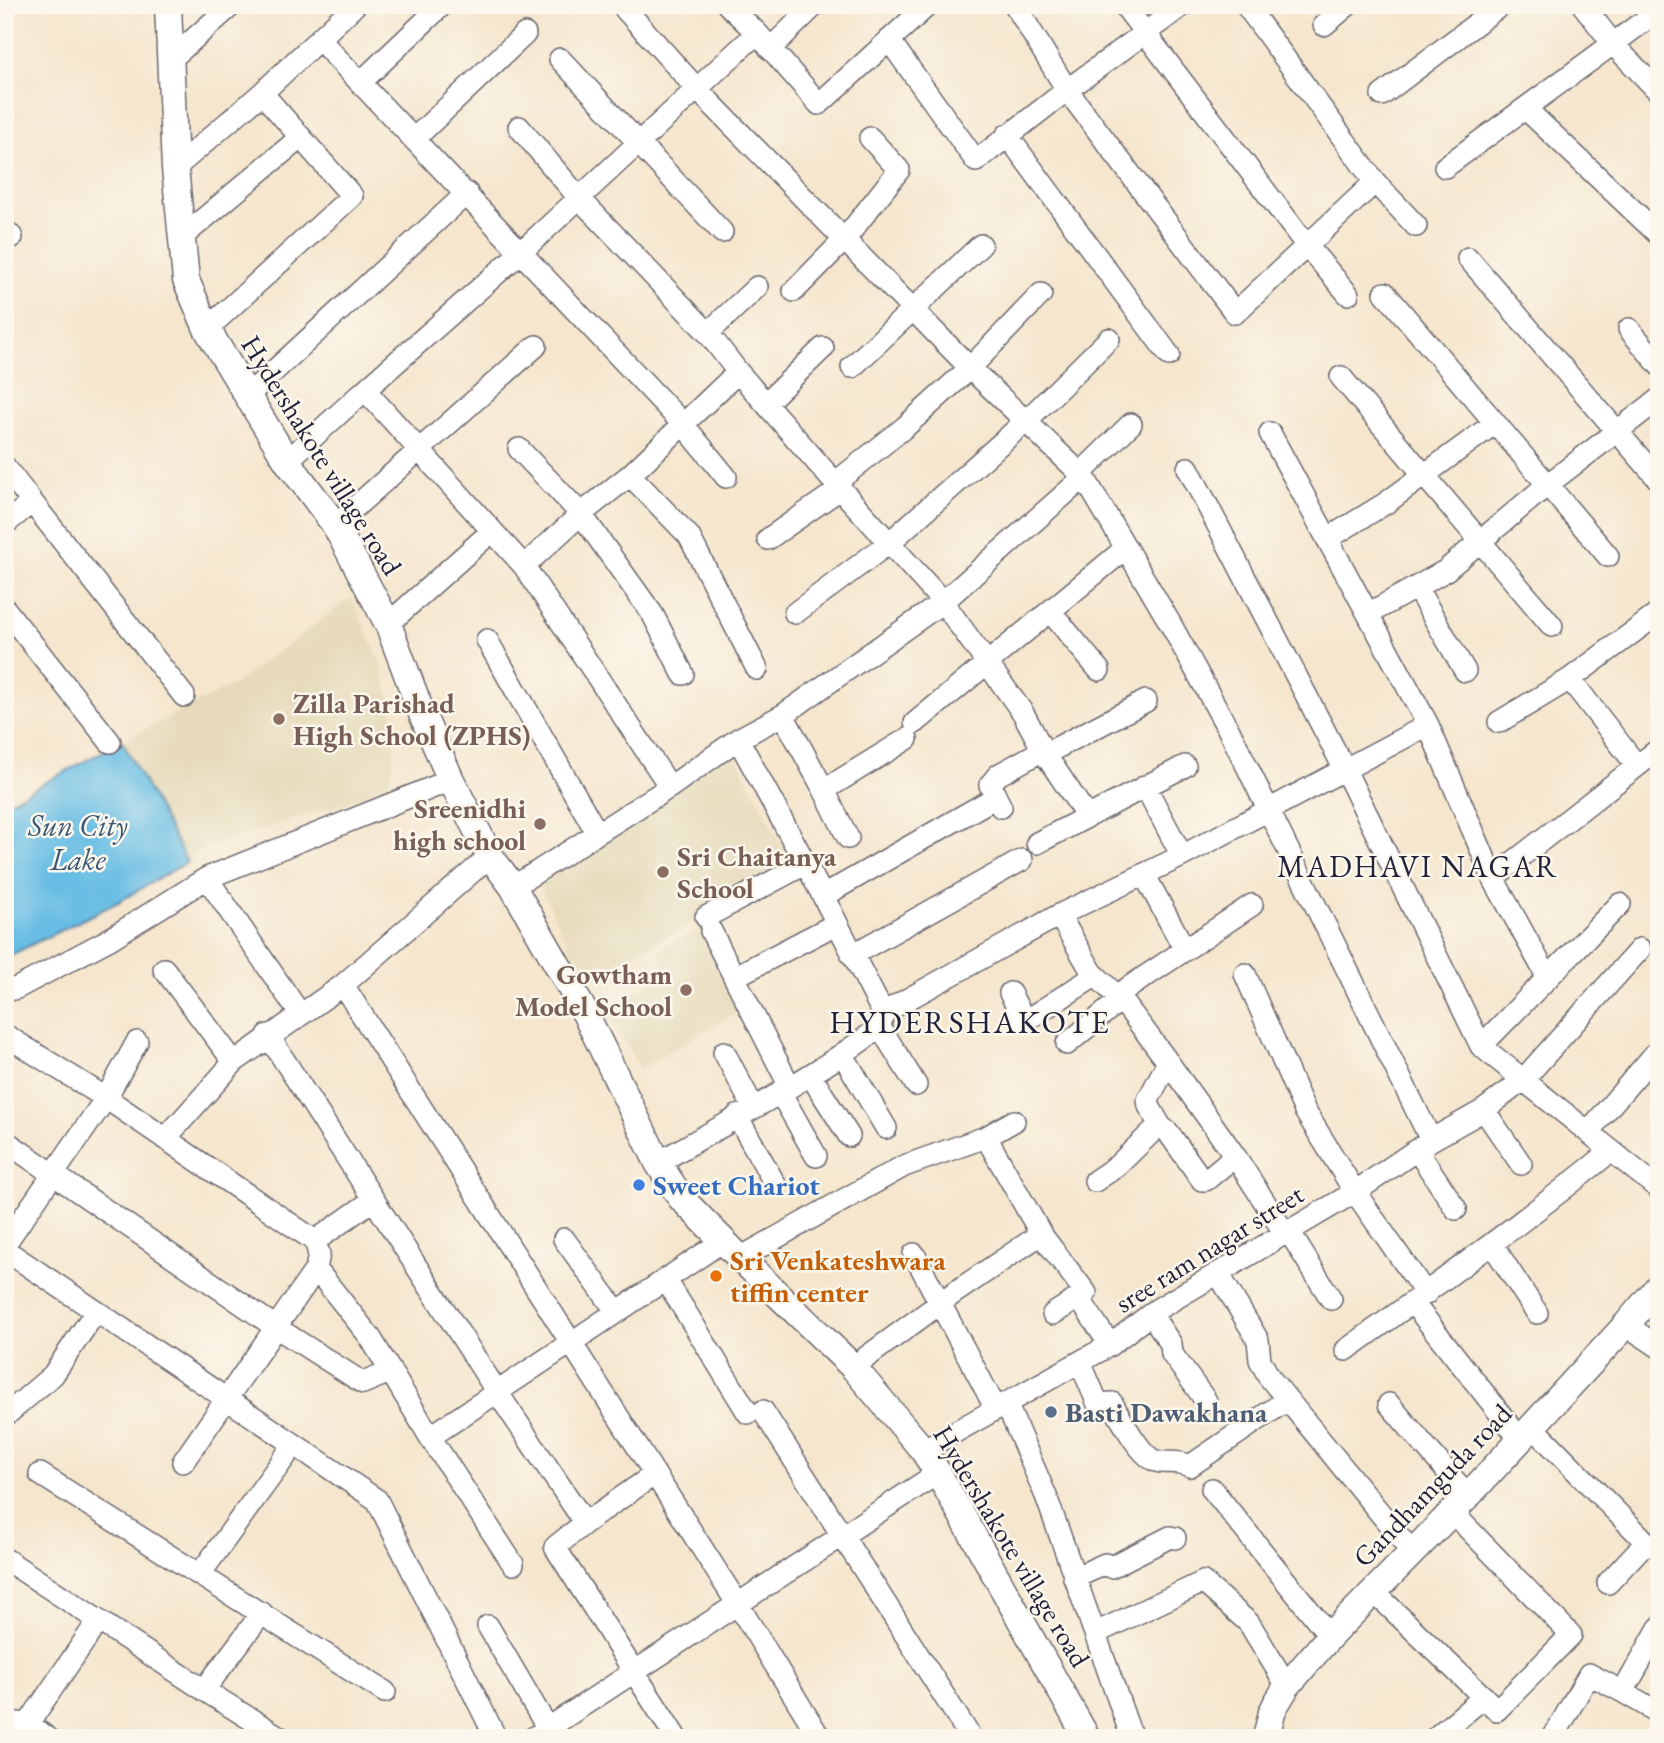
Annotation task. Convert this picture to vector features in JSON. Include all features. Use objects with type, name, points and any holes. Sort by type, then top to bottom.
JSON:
[{"type":"street","name":"Hydershakote village road","points":[[168,5],[175,168],[186,280],[207,329],[287,461],[335,525],[388,624],[422,714],[451,780],[490,856],[513,887],[585,1013],[658,1163],[681,1198],[853,1367],[923,1450],[1087,1738]]},
{"type":"street","points":[[170,60],[232,5]]},
{"type":"street","points":[[175,168],[262,93],[355,5]]},
{"type":"street","points":[[361,82],[442,5]]},
{"type":"street","points":[[729,5],[819,104],[928,5]]},
{"type":"street","points":[[287,461],[521,252],[696,88],[814,5]]},
{"type":"street","points":[[1015,5],[1067,90],[1236,313],[1376,182]]},
{"type":"street","points":[[1124,5],[1307,246],[1348,294]]},
{"type":"street","points":[[889,40],[976,161],[1007,135],[1183,5]]},
{"type":"street","points":[[1246,5],[1376,182],[1416,226]]},
{"type":"street","points":[[1324,24],[1348,5]]},
{"type":"street","points":[[1382,95],[1501,5]]},
{"type":"street","points":[[1583,5],[1613,44],[1659,92]]},
{"type":"street","points":[[625,9],[696,88],[970,368],[1082,475],[1203,683],[1269,810],[1456,1209]]},
{"type":"street","points":[[1445,167],[1659,10]]},
{"type":"street","points":[[414,139],[525,34]]},
{"type":"street","points":[[319,39],[683,424],[726,477]]},
{"type":"street","points":[[560,59],[722,232]]},
{"type":"street","points":[[207,329],[352,196],[262,93]]},
{"type":"street","points":[[1526,109],[1659,236]]},
{"type":"street","points":[[519,127],[579,198],[708,333],[738,372],[943,602],[1023,713],[1044,752],[1086,816]]},
{"type":"street","points":[[1007,135],[1169,355]]},
{"type":"street","points":[[182,237],[300,137]]},
{"type":"street","points":[[794,291],[845,239],[899,170],[870,138]]},
{"type":"street","points":[[247,396],[467,193]]},
{"type":"street","points":[[852,367],[981,245]]},
{"type":"street","points":[[1468,258],[1659,480]]},
{"type":"street","points":[[708,333],[757,287]]},
{"type":"street","points":[[1385,293],[1608,556]]},
{"type":"street","points":[[768,539],[838,486],[905,427],[970,368],[1041,294]]},
{"type":"street","points":[[1629,329],[1659,365]]},
{"type":"street","points":[[795,613],[889,543],[1026,421],[1109,339]]},
{"type":"street","points":[[335,525],[536,346]]},
{"type":"street","points":[[766,403],[824,348]]},
{"type":"street","points":[[524,566],[629,475],[738,372]]},
{"type":"street","points":[[1341,377],[1552,626]]},
{"type":"street","points":[[365,390],[524,566],[670,787]]},
{"type":"street","points":[[1368,614],[1445,571],[1547,485],[1659,399]]},
{"type":"street","points":[[513,887],[670,787],[738,739],[783,715],[943,602],[1082,475],[1131,424]]},
{"type":"street","points":[[1327,539],[1386,503],[1495,424]]},
{"type":"street","points":[[1270,433],[1428,725],[1493,878],[1548,978]]},
{"type":"street","points":[[519,449],[581,514],[653,615],[683,674]]},
{"type":"street","points":[[5,467],[184,696]]},
{"type":"street","points":[[1188,468],[1344,768],[1480,1046],[1521,1082],[1659,1189]]},
{"type":"street","points":[[629,475],[689,536],[757,669]]},
{"type":"street","points":[[5,524],[32,502]]},
{"type":"street","points":[[388,624],[491,531]]},
{"type":"street","points":[[824,790],[911,731],[987,663],[1126,548]]},
{"type":"street","points":[[1416,587],[1465,671]]},
{"type":"street","points":[[5,609],[110,742]]},
{"type":"street","points":[[1050,611],[1099,670]]},
{"type":"street","points":[[1500,722],[1570,679],[1659,613]]},
{"type":"street","points":[[487,640],[597,833]]},
{"type":"street","points":[[1493,878],[1652,756],[1570,679]]},
{"type":"street","points":[[822,896],[999,804],[990,785],[998,775],[1146,701]]},
{"type":"street","points":[[783,715],[848,838]]},
{"type":"street","points":[[658,1163],[811,1076],[843,1055],[881,1020],[1059,915],[1182,856],[1428,725]]},
{"type":"street","points":[[738,739],[806,864],[881,1020],[916,1085]]},
{"type":"street","points":[[1037,843],[1185,766]]},
{"type":"street","points":[[5,991],[17,988],[108,940],[207,878],[451,780]]},
{"type":"street","points":[[1145,786],[1182,856]]},
{"type":"street","points":[[165,1139],[234,1062],[268,1035],[343,985],[490,856]]},
{"type":"street","points":[[852,955],[1022,860]]},
{"type":"street","points":[[806,864],[708,924],[816,1156]]},
{"type":"street","points":[[1144,874],[1185,950]]},
{"type":"street","points":[[207,878],[300,1014]]},
{"type":"street","points":[[1480,1046],[1620,904]]},
{"type":"street","points":[[1067,1044],[1118,998],[1252,905]]},
{"type":"street","points":[[1059,915],[1095,976],[1118,998],[1168,1062],[1331,1299]]},
{"type":"street","points":[[734,977],[836,924]]},
{"type":"street","name":"sree ram nagar street","points":[[923,1450],[1110,1345],[1151,1314],[1355,1192],[1424,1145],[1484,1110],[1521,1082],[1640,949]]},
{"type":"street","points":[[164,969],[234,1062]]},
{"type":"street","points":[[1245,974],[1305,1111],[1420,1298],[1526,1433],[1652,1545],[1608,1583]]},
{"type":"street","points":[[1010,993],[1025,1021],[1095,976]]},
{"type":"street","points":[[343,985],[820,1738]]},
{"type":"street","points":[[5,1035],[106,1098],[315,1241],[319,1254],[316,1269],[183,1462]]},
{"type":"street","points":[[268,1035],[585,1522]]},
{"type":"street","points":[[5,1244],[106,1098],[137,1042]]},
{"type":"street","points":[[1588,1132],[1659,1048]]},
{"type":"street","points":[[723,1052],[775,1184]]},
{"type":"street","points":[[843,1055],[886,1128]]},
{"type":"street","points":[[1168,1062],[1149,1100],[1149,1106],[1161,1127],[1168,1132],[1202,1180],[1206,1180],[1235,1156]]},
{"type":"street","points":[[811,1076],[849,1136]]},
{"type":"street","points":[[1484,1110],[1521,1164]]},
{"type":"street","points":[[430,1437],[666,1280],[904,1166],[986,1138],[1014,1121]]},
{"type":"street","points":[[1095,1181],[1117,1166],[1155,1129],[1161,1127]]},
{"type":"street","points":[[986,1138],[1041,1234],[1086,1293],[1053,1314]]},
{"type":"street","points":[[5,1141],[277,1328],[363,1382],[390,1372]]},
{"type":"street","points":[[1346,1350],[1547,1204],[1611,1151]]},
{"type":"street","points":[[315,1241],[373,1200]]},
{"type":"street","points":[[853,1367],[1041,1234]]},
{"type":"street","points":[[564,1239],[617,1312]]},
{"type":"street","points":[[1492,1244],[1537,1313]]},
{"type":"street","points":[[5,1250],[377,1500],[496,1738]]},
{"type":"street","points":[[914,1254],[1001,1406],[1046,1496],[1132,1738]]},
{"type":"street","points":[[316,1269],[370,1337],[430,1437],[513,1564]]},
{"type":"street","points":[[1218,1273],[1258,1340],[1260,1360],[1269,1377],[1411,1551]]},
{"type":"street","points":[[666,1280],[842,1537],[971,1738]]},
{"type":"street","name":"Gandhamguda road","points":[[1266,1738],[1272,1712],[1287,1686],[1330,1636],[1460,1504],[1659,1286]]},
{"type":"street","points":[[1079,1298],[1110,1345]]},
{"type":"street","points":[[5,1416],[53,1375],[96,1311]]},
{"type":"street","points":[[1151,1314],[1171,1344],[1172,1354],[1206,1401]]},
{"type":"street","points":[[1626,1325],[1659,1347]]},
{"type":"street","points":[[1080,1362],[1098,1404],[1112,1402],[1146,1455],[1155,1461],[1184,1462],[1190,1466],[1287,1400]]},
{"type":"street","points":[[1373,1591],[1497,1710],[1571,1635],[1460,1504],[1389,1404]]},
{"type":"street","points":[[200,1574],[293,1446]]},
{"type":"street","points":[[488,1626],[540,1733],[938,1473]]},
{"type":"street","points":[[40,1474],[385,1692]]},
{"type":"street","points":[[655,1475],[585,1522],[555,1547],[676,1738]]},
{"type":"street","points":[[1212,1489],[1330,1636]]},
{"type":"street","points":[[1074,1578],[1105,1564],[1111,1567],[1170,1537],[1175,1538]]},
{"type":"street","points":[[5,1559],[281,1738]]},
{"type":"street","points":[[1096,1633],[1203,1582],[1249,1623],[1287,1686]]},
{"type":"street","points":[[204,1690],[261,1613]]},
{"type":"street","points":[[27,1724],[98,1621]]},
{"type":"street","points":[[1623,1692],[1659,1628]]},
{"type":"street","points":[[1553,1738],[1589,1674],[1659,1713]]},
{"type":"street","points":[[1435,1738],[1484,1697]]},
{"type":"street","points":[[5,1722],[27,1724],[48,1738]]},
{"type":"shaded area","name":"Zilla Parishad High School (ZPHS)","points":[[352,597],[379,659],[391,702],[395,736],[388,788],[205,848],[187,862],[122,741],[235,684]]},
{"type":"shaded area","name":"Sri Chaitanya School","points":[[733,751],[792,865],[585,979],[536,878]]},
{"type":"shaded area","name":"Gowtham Model School","points":[[701,928],[742,1009],[640,1069],[606,1011],[668,971],[658,951]]},
{"type":"water","name":"Sun City Lake","points":[[122,741],[187,862],[118,902],[5,958],[5,804]]},
{"type":"place","name":"Zilla Parishad High School (ZPHS)","points":[[279,719]]},
{"type":"place","name":"Sreenidhi high school","points":[[540,824]]},
{"type":"place","name":"Sri Chaitanya School","points":[[663,872]]},
{"type":"place","name":"Gowtham Model School","points":[[686,990]]},
{"type":"place","name":"Sweet Chariot","points":[[639,1185]]},
{"type":"place","name":"Sri Venkateshwara tiffin center","points":[[716,1276]]},
{"type":"place","name":"Basti Dawakhana","points":[[1051,1412]]},
{"type":"district","name":"MADHAVI NAGAR","points":[[1418,867]]},
{"type":"district","name":"HYDERSHAKOTE","points":[[970,1022]]}]
